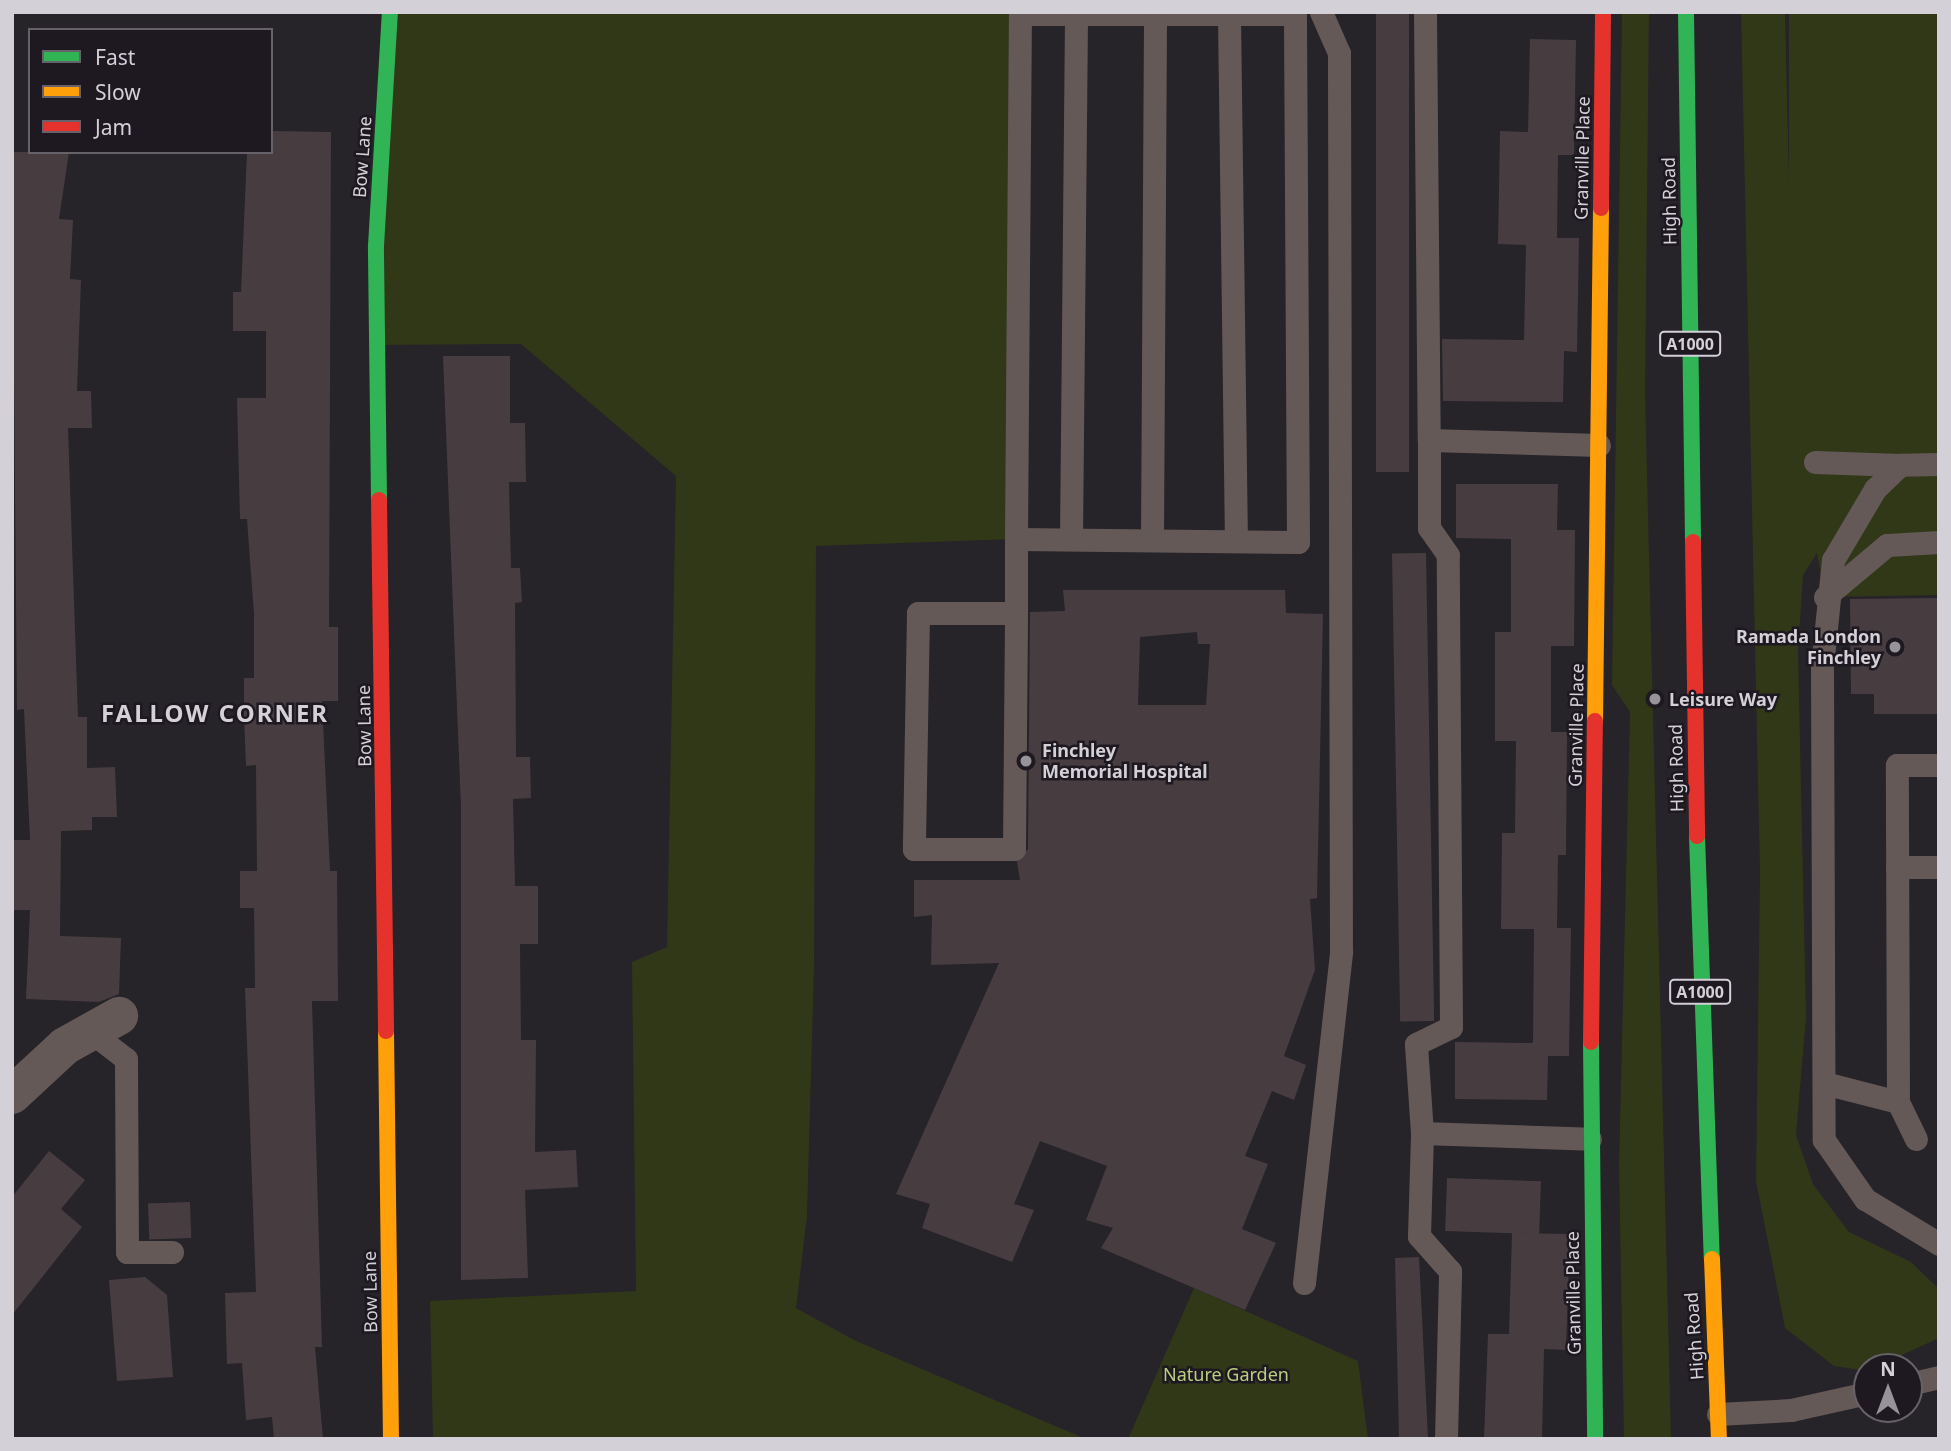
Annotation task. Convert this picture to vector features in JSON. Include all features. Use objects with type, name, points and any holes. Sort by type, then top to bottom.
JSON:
[{"type":"street","name":"Bow Lane","points":[[390,12],[376,246],[391,1439]]},
{"type":"street","name":"Granville Place","points":[[1595,1439],[1590,1139],[1603,12]]},
{"type":"street","name":"High Road","points":[[1686,12],[1697,875],[1719,1439]]},
{"type":"street","points":[[12,1095],[65,1046],[105,1024]]},
{"type":"lane","points":[[1304,1283],[1341,951],[1339,53],[1321,12]]},
{"type":"lane","points":[[1425,12],[1429,528],[1448,555],[1451,1027],[1416,1044],[1422,1133],[1419,1236],[1450,1271],[1446,1439]]},
{"type":"lane","points":[[1016,539],[1298,542],[1295,14],[1229,16],[1020,13],[1016,539],[1016,612],[1014,849],[914,849],[918,612],[1016,612]]},
{"type":"lane","points":[[1071,539],[1076,14]]},
{"type":"lane","points":[[1152,540],[1155,15]]},
{"type":"lane","points":[[1229,16],[1236,541]]},
{"type":"lane","points":[[1429,440],[1599,445]]},
{"type":"lane","points":[[1815,462],[1939,464]]},
{"type":"lane","points":[[1900,465],[1875,489],[1833,560],[1825,597],[1824,1140],[1865,1199],[1939,1244]]},
{"type":"lane","points":[[1825,597],[1887,545],[1939,542]]},
{"type":"lane","points":[[1916,1139],[1898,1102],[1897,765],[1939,765]]},
{"type":"lane","points":[[1897,867],[1939,867]]},
{"type":"lane","points":[[105,1024],[126,1059],[127,1252],[172,1252]]},
{"type":"lane","points":[[1824,1083],[1898,1102]]},
{"type":"lane","points":[[1422,1133],[1590,1139]]},
{"type":"lane","points":[[1718,1414],[1791,1410],[1853,1396]]},
{"type":"green space","points":[[390,12],[1025,12],[1016,539],[816,546],[814,966],[807,1216],[796,1308],[854,1340],[1086,1439],[433,1439],[430,1301],[636,1291],[632,962],[667,947],[676,476],[521,344],[378,345]]},
{"type":"green space","points":[[1622,12],[1649,12],[1645,393],[1671,1439],[1624,1439],[1619,1164],[1630,712],[1612,685]]},
{"type":"green space","points":[[1741,12],[1785,12],[1789,182],[1789,12],[1939,12],[1939,595],[1825,597],[1817,553],[1803,575],[1798,650],[1806,1017],[1796,1135],[1813,1184],[1849,1232],[1911,1262],[1939,1289],[1939,1338],[1906,1353],[1853,1353],[1853,1369],[1834,1366],[1785,1328],[1756,1181],[1760,873]]},
{"type":"green space","name":"Nature Garden","points":[[1194,1288],[1358,1361],[1368,1439],[1128,1439]]},
{"type":"building","points":[[1376,12],[1409,12],[1409,472],[1376,472]]},
{"type":"building","points":[[1530,39],[1576,40],[1574,155],[1558,155],[1557,238],[1579,238],[1577,352],[1564,351],[1563,402],[1443,401],[1442,339],[1524,340],[1526,245],[1498,244],[1500,131],[1528,132]]},
{"type":"building","points":[[273,131],[331,132],[329,627],[338,627],[338,701],[322,701],[330,871],[337,871],[338,1001],[312,1001],[322,1347],[315,1347],[323,1439],[274,1439],[272,1417],[246,1420],[242,1363],[227,1364],[225,1293],[256,1292],[245,988],[255,988],[254,908],[240,908],[240,871],[257,871],[256,765],[246,766],[244,716],[244,678],[254,678],[254,614],[247,519],[240,519],[237,398],[266,398],[266,331],[233,331],[233,292],[241,292],[247,154],[273,154]]},
{"type":"building","points":[[12,152],[69,154],[59,219],[73,220],[70,279],[81,280],[77,391],[91,391],[92,428],[68,428],[78,717],[87,717],[87,768],[115,767],[117,817],[92,817],[92,830],[61,831],[60,936],[121,938],[119,994],[99,1002],[26,999],[30,910],[12,910],[12,840],[30,840],[24,709],[17,710]]},
{"type":"building","points":[[443,356],[510,356],[510,423],[525,423],[526,482],[509,482],[511,568],[520,568],[522,602],[515,603],[516,757],[530,757],[531,798],[513,799],[515,886],[538,886],[538,944],[520,944],[521,1040],[536,1040],[535,1152],[576,1150],[578,1187],[525,1190],[528,1278],[461,1280],[461,808]]},
{"type":"building","points":[[1456,484],[1558,484],[1557,530],[1575,530],[1574,646],[1551,646],[1551,732],[1567,732],[1566,855],[1558,855],[1557,928],[1571,928],[1569,1056],[1548,1056],[1547,1100],[1455,1099],[1455,1042],[1533,1043],[1534,929],[1501,929],[1502,833],[1515,833],[1516,741],[1495,741],[1495,632],[1511,632],[1511,539],[1456,538]]},
{"type":"building","points":[[1426,553],[1434,1021],[1400,1022],[1392,554]]},
{"type":"building","points":[[1063,590],[1285,590],[1286,613],[1323,614],[1317,898],[1310,899],[1315,970],[1284,1056],[1306,1065],[1294,1100],[1272,1091],[1245,1156],[1268,1164],[1242,1229],[1276,1243],[1245,1310],[1101,1248],[1113,1228],[1086,1220],[1107,1166],[1040,1141],[1014,1204],[1034,1210],[1012,1262],[922,1228],[930,1204],[896,1194],[999,963],[931,965],[932,915],[914,917],[914,880],[1020,880],[1017,862],[1028,849],[1030,612],[1065,611]],"holes":[[[1197,632],[1198,644],[1210,644],[1206,705],[1138,705],[1140,637]]]},
{"type":"building","name":"Ramada London Finchley","points":[[1939,598],[1939,714],[1874,714],[1874,694],[1851,694],[1850,599]]},
{"type":"building","points":[[49,1151],[85,1180],[61,1209],[82,1227],[12,1315],[12,1197]]},
{"type":"building","points":[[1447,1178],[1541,1181],[1539,1234],[1445,1231]]},
{"type":"building","points":[[190,1202],[191,1238],[149,1239],[148,1203]]},
{"type":"building","points":[[1512,1233],[1570,1234],[1566,1350],[1544,1349],[1542,1439],[1484,1439],[1488,1334],[1509,1334]]},
{"type":"building","points":[[1419,1257],[1428,1439],[1399,1439],[1395,1258]]},
{"type":"building","points":[[145,1277],[167,1295],[173,1377],[117,1381],[109,1280]]},
{"type":"traffic: fast","points":[[379,500],[376,246],[390,12]]},
{"type":"traffic: fast","points":[[1686,12],[1693,542]]},
{"type":"traffic: fast","points":[[1697,836],[1712,1259]]},
{"type":"traffic: fast","points":[[1591,1042],[1595,1439]]},
{"type":"traffic: slow","points":[[1595,721],[1601,208]]},
{"type":"traffic: slow","points":[[386,1031],[391,1439]]},
{"type":"traffic: slow","points":[[1712,1259],[1719,1439]]},
{"type":"traffic: jam","points":[[1601,208],[1603,12]]},
{"type":"traffic: jam","points":[[379,500],[386,1031]]},
{"type":"traffic: jam","points":[[1693,542],[1697,836]]},
{"type":"traffic: jam","points":[[1591,1042],[1595,721]]},
{"type":"place","name":"Ramada London Finchley","points":[[1895,647]]},
{"type":"place","name":"Leisure Way","points":[[1655,699]]},
{"type":"place","name":"Finchley Memorial Hospital","points":[[1026,761]]},
{"type":"district","name":"FALLOW CORNER","points":[[215,713]]}]
